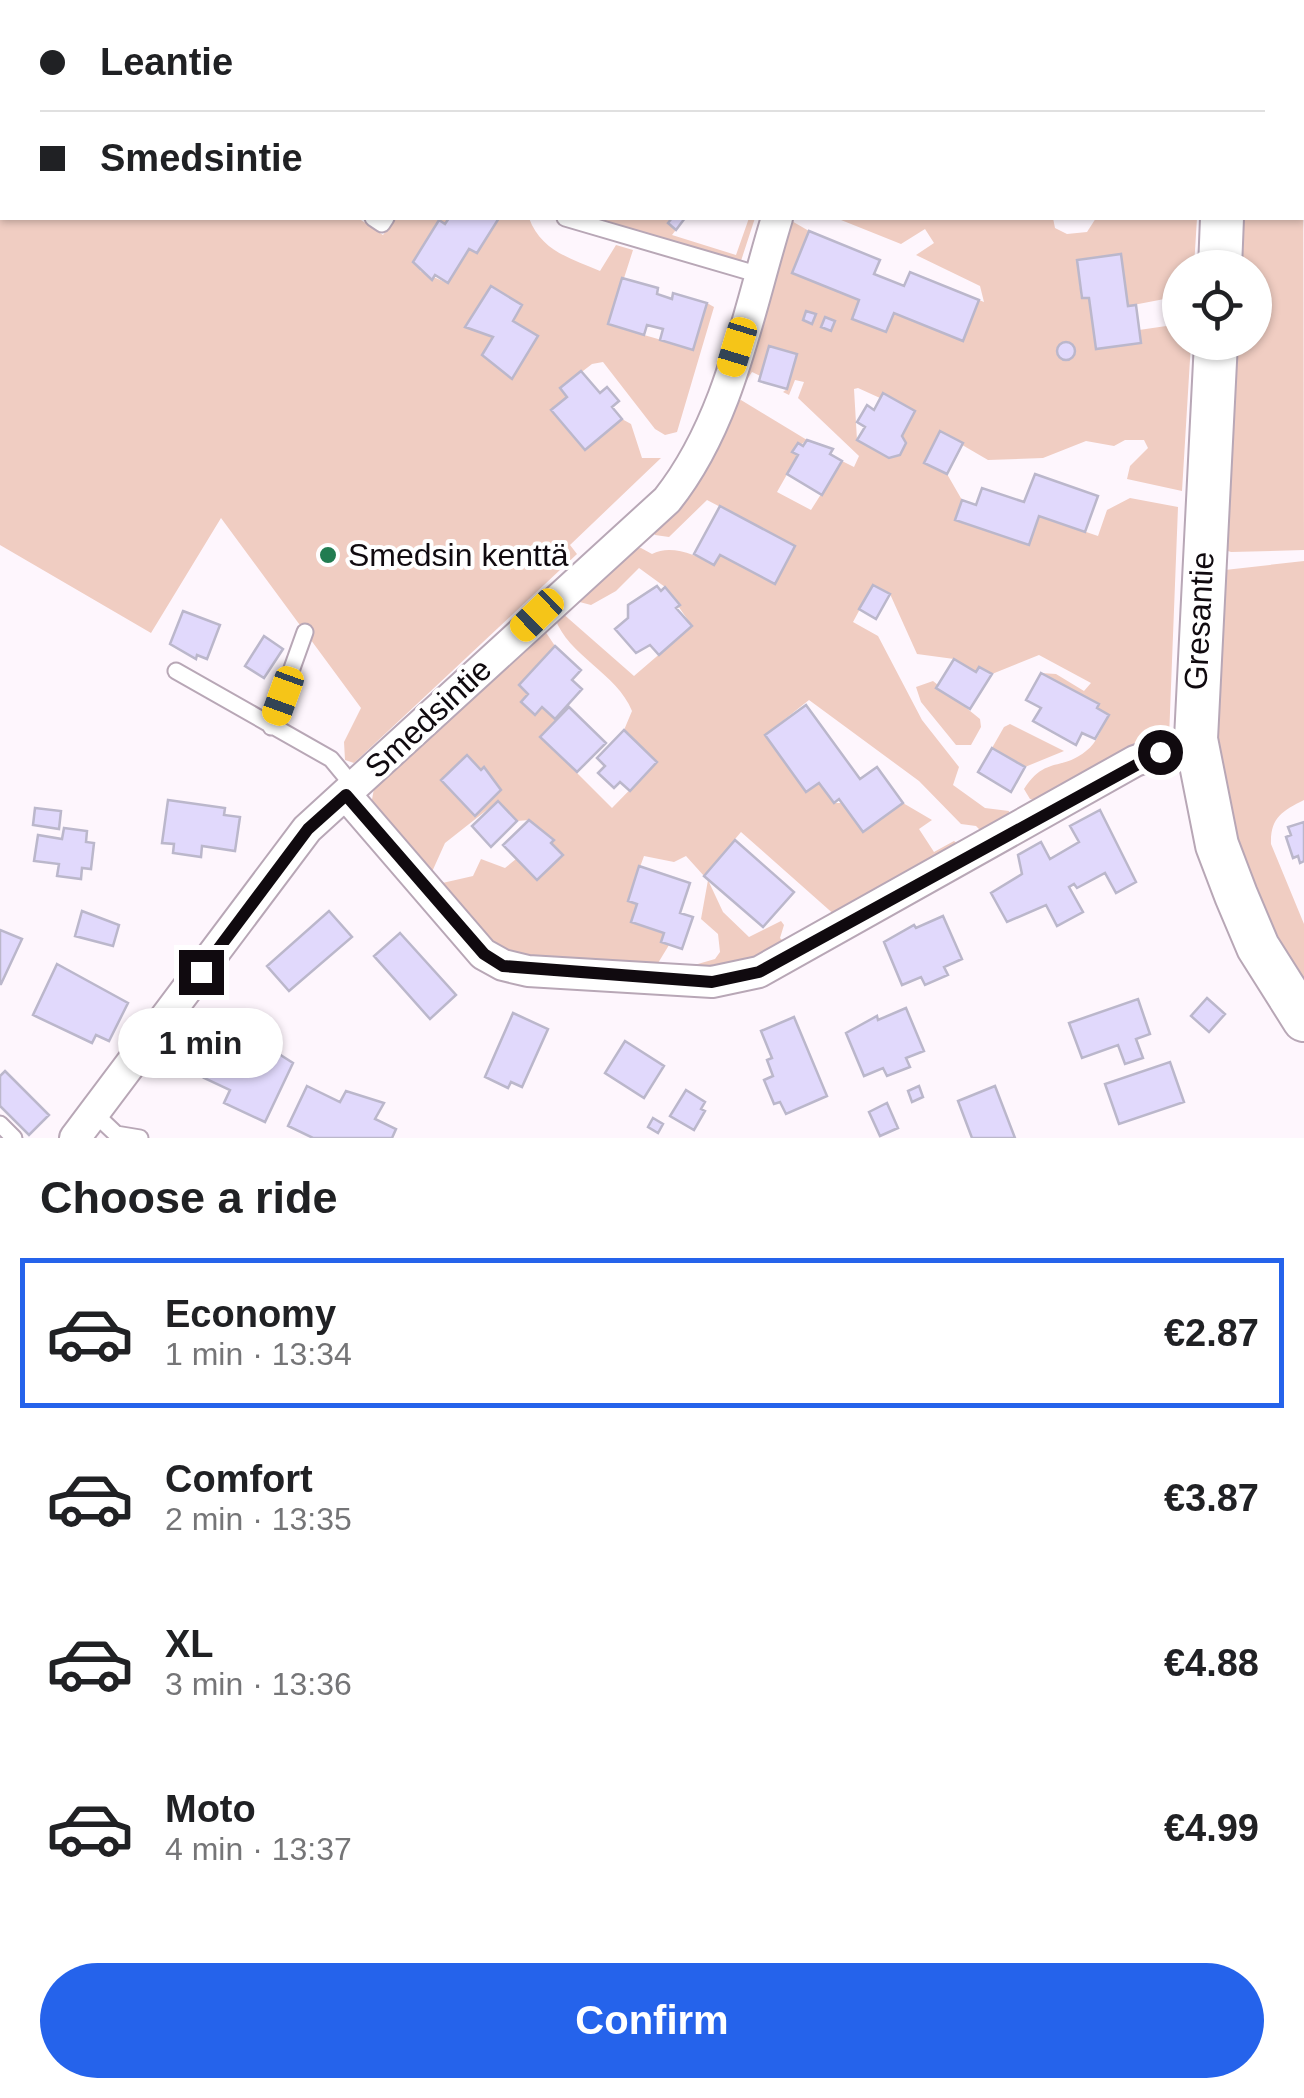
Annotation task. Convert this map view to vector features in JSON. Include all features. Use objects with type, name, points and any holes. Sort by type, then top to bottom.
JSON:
[{"type":"main road","points":[[1221,250],[1222,220]]},
{"type":"main road","name":"Gresantie","points":[[1215,360],[1196,739],[1217,846],[1258,947],[1304,1020]]},
{"type":"street","name":"Smedsintie","points":[[75,1138],[308,829],[667,500],[695,465],[711,431],[776,220]]},
{"type":"street","points":[[350,791],[484,954],[503,966],[528,971],[724,981],[759,972],[1136,761],[1196,739]]},
{"type":"lane","points":[[572,220],[760,275]]},
{"type":"lane","points":[[272,727],[305,632]]},
{"type":"lane","points":[[176,671],[331,759],[350,791]]},
{"type":"lane","points":[[98,1110],[116,1134],[140,1138]]},
{"type":"lane","points":[[0,1124],[14,1138]]},
{"type":"shaded area","points":[[0,220],[361,220],[383,235],[394,220],[448,220],[445,224],[439,221],[420,271],[447,283],[469,249],[477,253],[498,220],[530,220],[549,246],[600,271],[616,245],[633,250],[609,325],[693,349],[707,303],[714,307],[677,432],[665,435],[655,429],[603,362],[592,364],[561,388],[567,397],[551,411],[584,450],[622,419],[631,424],[642,458],[661,458],[570,545],[577,554],[354,763],[345,760],[344,742],[361,708],[221,518],[151,633],[0,545]]},
{"type":"shaded area","points":[[596,220],[683,220],[672,235],[736,255],[748,220],[754,220],[740,264]]},
{"type":"shaded area","points":[[790,220],[809,231],[859,300],[853,319],[886,332],[894,313],[962,341],[979,300],[984,302],[980,286],[916,255],[934,243],[925,229],[901,244],[841,220],[1053,220],[1055,228],[1067,234],[1087,232],[1095,220],[1197,220],[1195,250],[1162,250],[1162,299],[1128,306],[1121,254],[1077,261],[1081,298],[1089,298],[1096,349],[1140,343],[1139,330],[1162,327],[1162,360],[1190,360],[1182,491],[1127,479],[1130,466],[1148,448],[1144,440],[1125,440],[1114,446],[1086,441],[1043,458],[988,460],[940,432],[924,462],[947,474],[962,500],[956,520],[1028,545],[1039,516],[1098,536],[1107,510],[1130,498],[1178,507],[1169,738],[1042,801],[1030,799],[1024,789],[1032,779],[1086,751],[1109,715],[1097,708],[1099,704],[1041,673],[1056,674],[1084,691],[1091,683],[1039,655],[992,674],[980,667],[976,672],[954,659],[917,654],[890,594],[873,585],[853,622],[878,636],[922,720],[959,767],[953,785],[985,808],[1009,811],[1008,819],[985,835],[976,826],[961,824],[919,781],[809,700],[765,735],[806,792],[819,783],[834,803],[903,803],[932,820],[919,829],[934,852],[954,841],[958,844],[837,917],[741,832],[704,876],[686,856],[674,862],[644,856],[628,900],[637,904],[664,933],[661,942],[669,945],[655,968],[505,958],[438,884],[473,876],[481,859],[505,868],[516,859],[537,880],[563,856],[551,843],[554,839],[529,820],[517,821],[497,802],[445,843],[431,874],[371,805],[375,783],[543,628],[555,646],[519,685],[528,694],[521,703],[535,715],[542,707],[556,720],[541,737],[612,808],[657,762],[624,730],[632,711],[625,698],[570,643],[555,618],[561,612],[634,676],[692,626],[665,587],[639,568],[616,591],[591,605],[572,600],[619,550],[641,548],[652,554],[675,550],[714,565],[720,555],[776,583],[795,546],[707,500],[669,537],[655,535],[650,527],[698,483],[730,404],[741,400],[807,440],[793,451],[798,455],[777,492],[811,510],[842,461],[854,467],[859,456],[798,398],[804,382],[795,380],[789,395],[783,392],[787,389],[752,372],[745,383],[741,379]],"holes":[[[854,389],[880,398],[884,394],[915,411],[902,436],[906,443],[900,455],[889,458],[857,440]]]},
{"type":"shaded area","points":[[1236,220],[1303,220],[1304,550],[1222,549],[1230,360],[1272,360],[1272,250],[1235,250]]},
{"type":"shaded area","points":[[1304,561],[1304,800],[1279,816],[1271,844],[1304,924],[1304,996],[1293,980],[1217,789],[1216,571]]},
{"type":"shaded area","points":[[933,681],[980,719],[981,727],[971,745],[956,745],[921,702],[916,687]]},
{"type":"shaded area","points":[[1010,724],[1064,751],[1025,767],[992,748]]},
{"type":"shaded area","points":[[708,880],[723,912],[749,937],[781,921],[784,925],[780,938],[784,942],[732,971],[691,966],[715,959],[720,952],[718,934],[701,919]]},
{"type":"building","points":[[439,220],[445,224],[448,220],[498,220],[477,253],[469,249],[448,283],[435,275],[432,280],[413,262]]},
{"type":"building","points":[[670,220],[684,220],[676,230],[668,223]]},
{"type":"building","points":[[809,231],[880,260],[874,274],[904,286],[910,272],[979,300],[963,341],[894,313],[886,332],[852,319],[859,300],[792,273]]},
{"type":"building","points":[[1121,254],[1128,306],[1136,305],[1141,343],[1096,349],[1089,298],[1082,298],[1077,260]]},
{"type":"building","points":[[622,278],[658,288],[657,294],[672,299],[673,293],[707,303],[693,350],[660,340],[663,329],[647,325],[644,335],[608,324]]},
{"type":"building","points":[[491,286],[522,305],[513,321],[538,336],[512,379],[482,355],[493,337],[465,327]]},
{"type":"building","points":[[806,311],[816,314],[812,324],[803,320]]},
{"type":"building","points":[[825,317],[835,321],[831,331],[821,327]]},
{"type":"building","points":[[1066,342],[1073,344],[1073,358],[1066,360],[1059,358],[1057,351],[1059,344]]},
{"type":"building","points":[[769,346],[797,354],[787,389],[759,381]]},
{"type":"building","points":[[581,371],[600,393],[607,387],[619,401],[612,407],[622,419],[585,450],[551,410],[567,397],[560,388]]},
{"type":"building","points":[[883,393],[915,411],[902,436],[906,443],[900,455],[889,458],[857,440],[865,427],[857,422],[867,405],[874,410]]},
{"type":"building","points":[[940,431],[963,443],[947,474],[924,463]]},
{"type":"building","points":[[807,440],[833,449],[830,454],[842,461],[822,495],[787,474],[798,455],[792,452],[798,443],[803,446]]},
{"type":"building","points":[[1035,474],[1098,496],[1085,532],[1039,516],[1029,545],[955,520],[962,500],[976,505],[982,488],[1024,502]]},
{"type":"building","points":[[720,506],[795,546],[775,584],[720,555],[714,565],[694,554]]},
{"type":"building","points":[[873,585],[890,594],[876,619],[859,609]]},
{"type":"building","points":[[657,586],[661,591],[665,587],[692,626],[659,655],[650,645],[636,653],[615,629],[628,618],[628,605]]},
{"type":"building","points":[[183,611],[220,625],[207,659],[197,655],[196,659],[170,644]]},
{"type":"building","points":[[264,636],[283,649],[264,678],[245,666]]},
{"type":"building","points":[[555,646],[581,670],[572,680],[582,689],[555,719],[542,707],[535,715],[521,702],[528,694],[519,685]]},
{"type":"building","points":[[954,659],[976,672],[979,667],[992,674],[970,709],[936,688]]},
{"type":"building","points":[[1041,673],[1099,704],[1097,708],[1109,715],[1095,739],[1082,733],[1076,745],[1033,721],[1041,708],[1026,700]]},
{"type":"building","points":[[806,705],[860,779],[877,767],[903,803],[863,832],[839,799],[834,803],[819,783],[806,792],[765,735]]},
{"type":"building","points":[[569,707],[606,743],[577,772],[540,737]]},
{"type":"building","points":[[624,730],[657,762],[630,791],[620,782],[614,788],[598,773],[605,766],[597,758]]},
{"type":"building","points":[[992,748],[1025,767],[1011,792],[978,772]]},
{"type":"building","points":[[467,755],[481,770],[484,767],[501,790],[475,816],[441,780]]},
{"type":"building","points":[[168,800],[225,808],[224,815],[240,817],[235,851],[202,846],[201,857],[173,853],[174,844],[162,843]]},
{"type":"building","points":[[498,801],[517,821],[491,847],[472,826]]},
{"type":"building","points":[[35,808],[61,811],[59,829],[33,825]]},
{"type":"building","points":[[1100,810],[1136,882],[1116,893],[1105,873],[1077,888],[1074,884],[1069,887],[1083,912],[1057,926],[1046,905],[1007,922],[991,893],[1022,874],[1018,855],[1041,842],[1050,859],[1079,842],[1070,826]]},
{"type":"building","points":[[529,820],[554,840],[551,843],[563,855],[537,880],[503,845]]},
{"type":"building","points":[[1304,822],[1304,861],[1300,863],[1298,856],[1293,858],[1286,837],[1291,835],[1288,827]]},
{"type":"building","points":[[64,828],[87,831],[86,842],[94,843],[91,869],[82,868],[81,879],[57,876],[59,864],[34,861],[38,835],[62,839]]},
{"type":"building","points":[[735,840],[794,892],[763,927],[704,876]]},
{"type":"building","points":[[639,866],[690,883],[680,913],[693,917],[682,949],[661,942],[664,933],[631,922],[637,904],[628,901]]},
{"type":"building","points":[[82,911],[119,925],[113,946],[75,936]]},
{"type":"building","points":[[329,911],[352,937],[289,991],[267,966]]},
{"type":"building","points":[[943,916],[962,959],[944,967],[948,975],[925,985],[921,977],[902,985],[884,942],[914,925],[916,928]]},
{"type":"building","points":[[0,930],[22,939],[1,984],[0,984]]},
{"type":"building","points":[[400,933],[456,995],[430,1019],[374,956]]},
{"type":"building","points":[[57,964],[128,1003],[109,1041],[96,1035],[92,1043],[33,1015]]},
{"type":"building","points":[[1207,998],[1225,1014],[1209,1032],[1191,1016]]},
{"type":"building","points":[[1138,999],[1150,1034],[1136,1039],[1143,1058],[1125,1064],[1118,1045],[1082,1058],[1069,1023]]},
{"type":"building","points":[[906,1008],[924,1051],[906,1058],[910,1067],[887,1076],[883,1068],[864,1076],[846,1033],[877,1016],[878,1020]]},
{"type":"building","points":[[513,1013],[548,1029],[522,1087],[511,1082],[508,1088],[485,1077]]},
{"type":"building","points":[[794,1017],[827,1096],[786,1114],[780,1102],[774,1104],[764,1080],[773,1076],[767,1060],[772,1058],[761,1031]]},
{"type":"building","points":[[225,1036],[252,1049],[257,1040],[293,1063],[265,1122],[224,1103],[230,1090],[204,1078]]},
{"type":"building","points":[[625,1041],[664,1066],[644,1098],[605,1073]]},
{"type":"building","points":[[1170,1062],[1184,1102],[1119,1124],[1105,1084]]},
{"type":"building","points":[[5,1071],[49,1115],[29,1135],[0,1106],[0,1076]]},
{"type":"building","points":[[307,1086],[340,1102],[346,1091],[384,1103],[375,1119],[396,1129],[392,1138],[313,1138],[288,1126]]},
{"type":"building","points":[[919,1086],[923,1097],[912,1102],[908,1091]]},
{"type":"building","points":[[995,1086],[1015,1138],[972,1138],[958,1101]]},
{"type":"building","points":[[686,1090],[705,1102],[701,1109],[705,1111],[694,1130],[670,1116]]},
{"type":"building","points":[[887,1103],[898,1128],[880,1136],[869,1112]]},
{"type":"building","points":[[653,1118],[663,1124],[658,1133],[648,1127]]},
{"type":"place","name":"Smedsin kenttä","points":[[328,555]]},
{"type":"route","points":[[201,972],[308,829],[346,795],[484,954],[503,966],[528,971],[712,982],[737,980],[759,972],[1136,761],[1160,752]]}]
